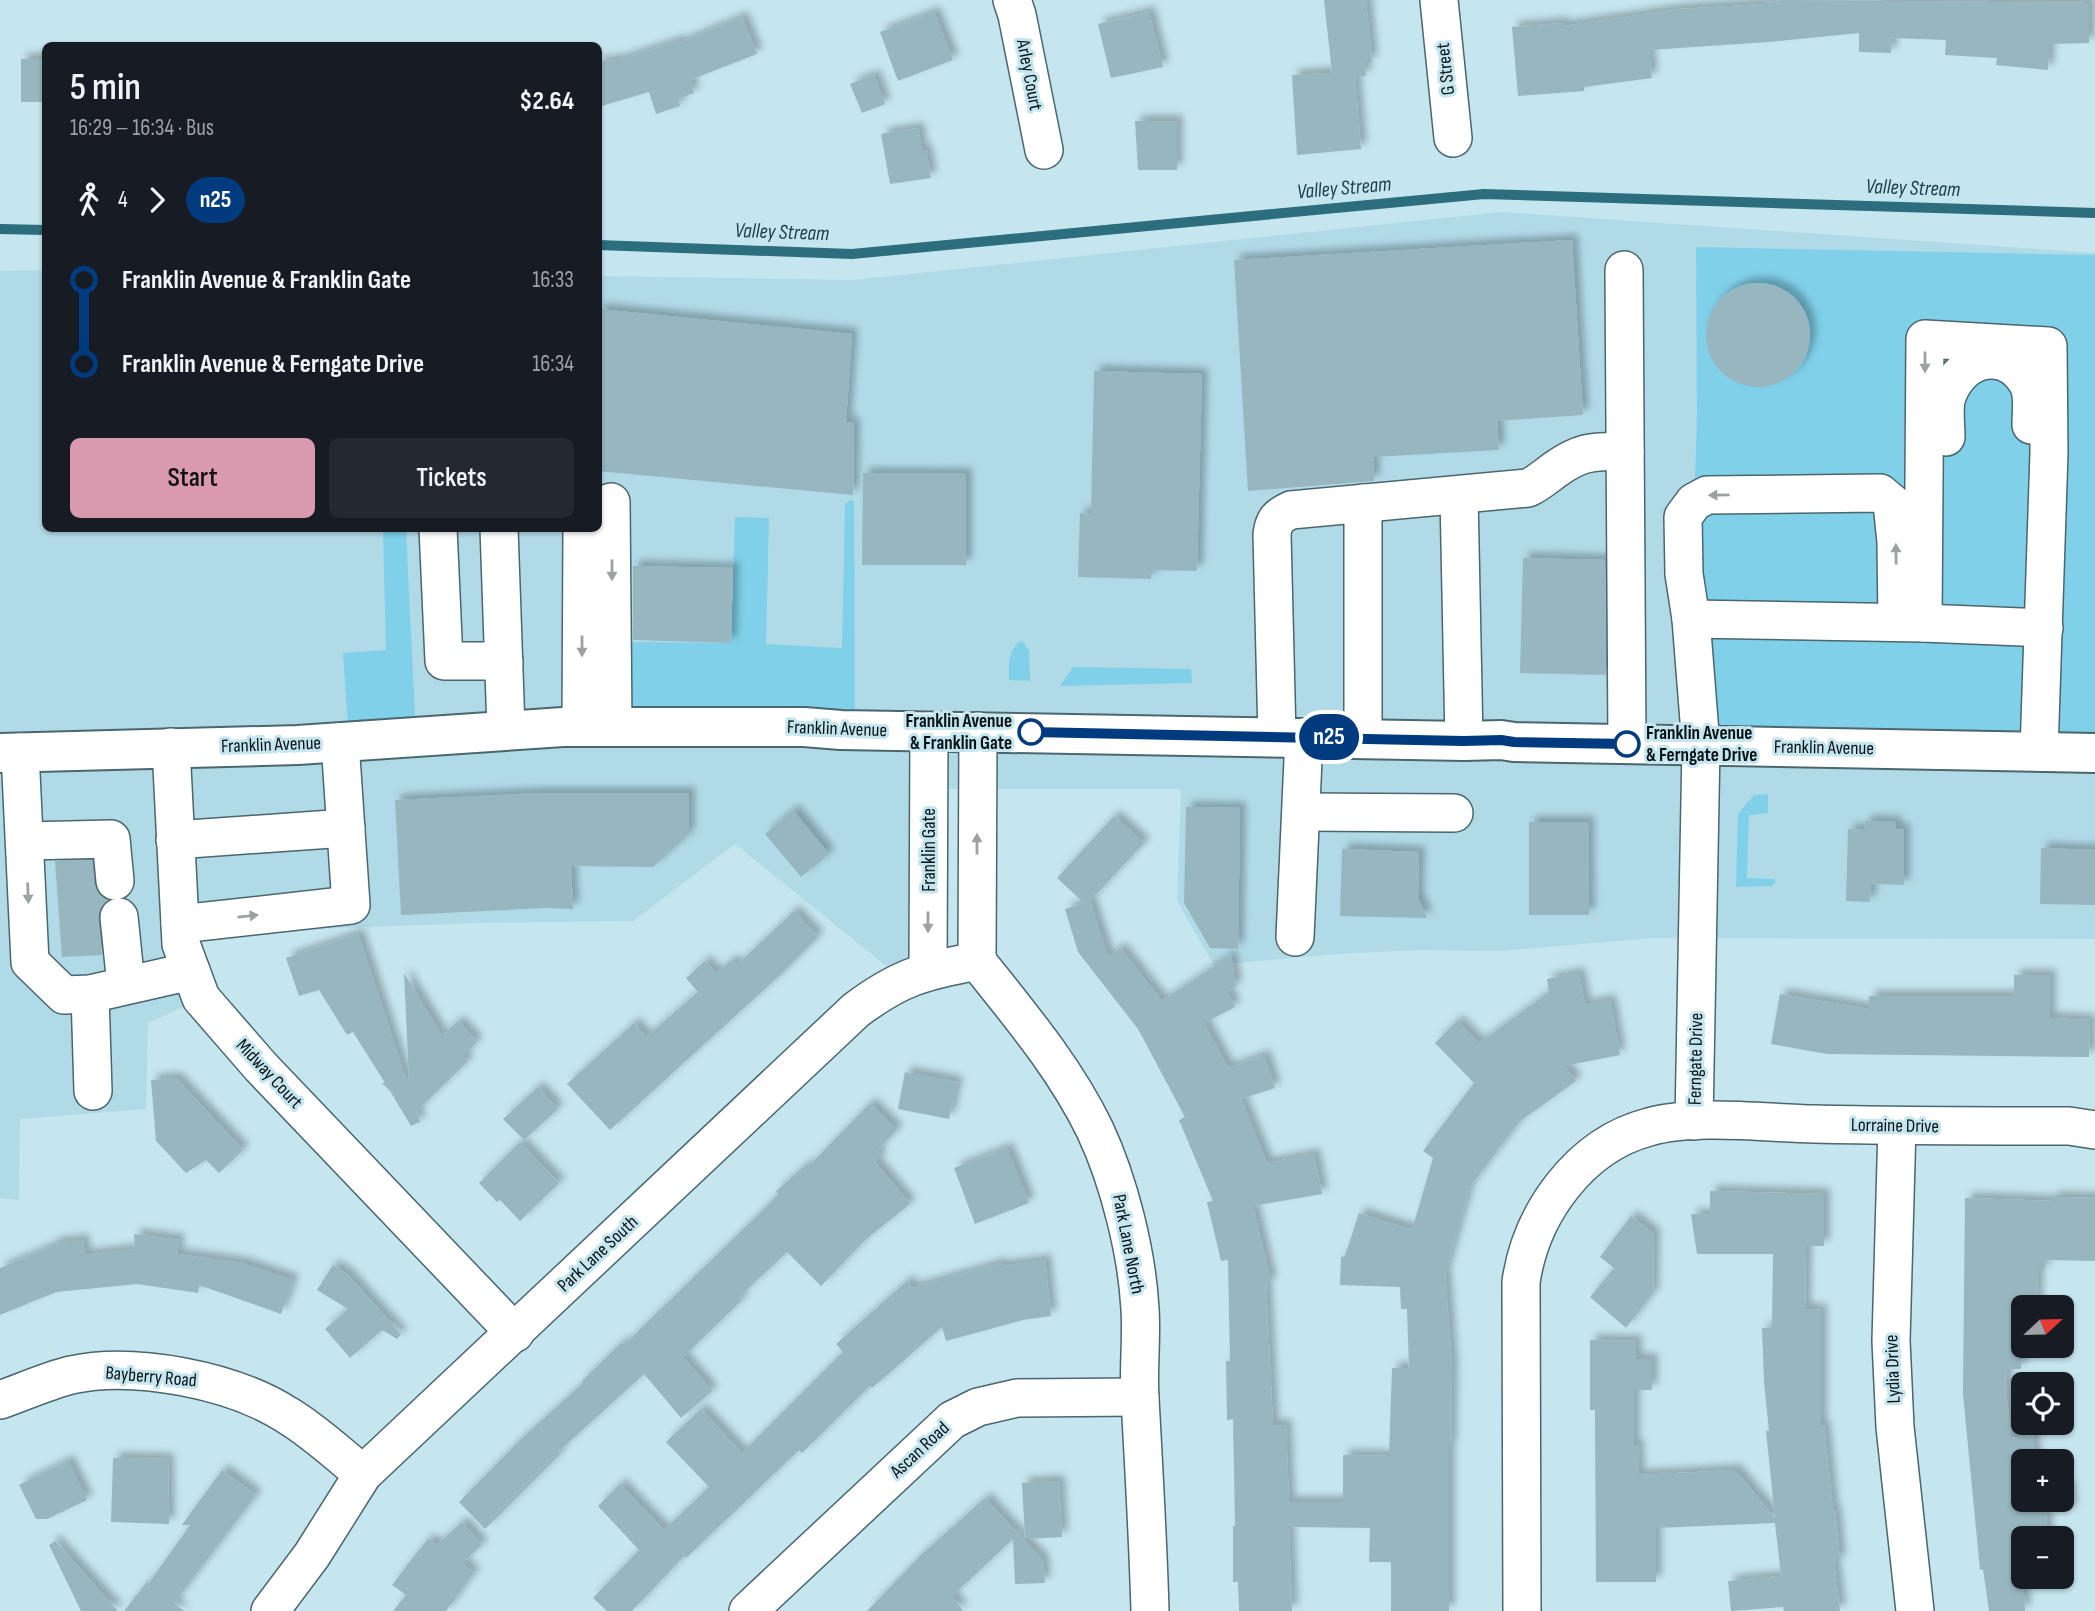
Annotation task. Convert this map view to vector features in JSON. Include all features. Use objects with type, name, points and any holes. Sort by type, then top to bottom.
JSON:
[{"type":"main road","name":"Franklin Avenue","points":[[10,752],[340,742],[506,729],[804,727],[2095,753]]},
{"type":"street","name":"Arley Court","points":[[1012,0],[1044,150]]},
{"type":"street","name":"G Street","points":[[1439,0],[1453,138]]},
{"type":"street","points":[[1624,270],[1627,744]]},
{"type":"street","points":[[1914,614],[1925,339],[2048,346],[2049,453],[2039,752]]},
{"type":"street","points":[[1914,614],[1944,575],[1947,396],[1958,376],[1972,362],[1995,360],[2012,365],[2028,383],[2031,396],[2030,573],[2045,587]]},
{"type":"street","points":[[1295,937],[1301,812],[1291,737],[1273,522],[1291,510],[1528,488],[1539,484],[1544,477],[1571,458],[1585,453],[1625,452]]},
{"type":"street","name":"Ferngate Drive","points":[[1522,1611],[1521,1282],[1524,1262],[1540,1218],[1569,1177],[1586,1161],[1608,1144],[1649,1127],[1694,1121],[1701,746],[1684,574],[1683,517],[1694,502],[1707,495],[1880,494],[1892,503],[1896,542],[1914,614]]},
{"type":"street","points":[[1459,495],[1464,741]]},
{"type":"street","points":[[597,727],[611,502]]},
{"type":"street","points":[[1363,503],[1363,739]]},
{"type":"street","points":[[438,532],[444,661],[504,661]]},
{"type":"street","points":[[499,532],[506,729]]},
{"type":"street","points":[[582,532],[597,727]]},
{"type":"street","points":[[1690,619],[1914,614],[2044,628]]},
{"type":"street","name":"Franklin Gate","points":[[928,970],[929,731]]},
{"type":"street","points":[[976,961],[978,731]]},
{"type":"street","points":[[180,924],[351,905],[340,742]]},
{"type":"street","name":"Midway Court","points":[[171,747],[181,944],[201,998],[261,1067],[515,1333]]},
{"type":"street","points":[[10,752],[26,841],[30,962],[64,995],[90,994],[191,971]]},
{"type":"street","points":[[1301,812],[1454,813]]},
{"type":"street","points":[[175,840],[346,828]]},
{"type":"street","points":[[26,841],[111,839],[115,881]]},
{"type":"street","points":[[119,917],[126,985]]},
{"type":"street","name":"Park Lane South","points":[[270,1611],[312,1555],[363,1474],[856,1010],[895,984],[928,970],[976,961]]},
{"type":"street","name":"Park Lane North","points":[[976,961],[1061,1069],[1094,1130],[1114,1178],[1136,1268],[1140,1310],[1140,1397],[1146,1475],[1150,1611]]},
{"type":"street","points":[[90,994],[93,1091]]},
{"type":"street","name":"Lorraine Drive","points":[[1694,1121],[1897,1126],[2069,1126],[2095,1130]]},
{"type":"street","name":"Lydia Drive","points":[[1897,1126],[1891,1341],[1895,1427],[1915,1611]]},
{"type":"street","name":"Bayberry Road","points":[[0,1400],[70,1376],[111,1370],[188,1376],[237,1392],[286,1414],[363,1474]]},
{"type":"street","name":"Ascan Road","points":[[748,1611],[951,1420],[978,1407],[1017,1398],[1140,1397]]},
{"type":"shaded area","points":[[1501,212],[2095,253],[2095,939],[1653,938],[1499,951],[1420,950],[1336,954],[1214,965],[1177,901],[1181,789],[910,789],[920,962],[895,973],[735,844],[633,921],[477,923],[173,934],[194,1002],[148,1023],[146,1109],[20,1119],[19,1200],[0,1198],[0,271],[42,270],[42,532],[602,532],[602,276],[854,280]]},
{"type":"shaded area","points":[[1696,247],[2095,255],[2095,753],[1686,746],[1697,415]]},
{"type":"shaded area","points":[[850,500],[854,501],[855,729],[613,727],[629,642],[731,643],[735,517],[769,518],[766,644],[842,648],[845,504]]},
{"type":"shaded area","points":[[383,532],[406,532],[416,737],[349,741],[343,653],[386,650]]},
{"type":"shaded area","points":[[1022,641],[1029,650],[1030,681],[1009,680],[1011,653]]},
{"type":"shaded area","points":[[1073,667],[1191,669],[1192,683],[1060,686]]},
{"type":"shaded area","points":[[1768,794],[1768,813],[1749,815],[1747,878],[1774,879],[1776,882],[1771,886],[1736,887],[1738,814],[1754,795]]},
{"type":"building","points":[[1324,0],[1366,0],[1372,62],[1364,62],[1366,76],[1355,77],[1361,149],[1297,155],[1292,75],[1332,73]]},
{"type":"building","points":[[1785,0],[2089,3],[2089,43],[2049,44],[2048,70],[1996,65],[1997,58],[1945,55],[1946,40],[1892,38],[1891,53],[1859,52],[1859,33],[1649,50],[1652,78],[1584,87],[1584,91],[1518,96],[1512,27],[1563,23],[1563,26],[1680,9],[1766,4]]},
{"type":"building","points":[[934,12],[953,60],[898,81],[880,32]]},
{"type":"building","points":[[1149,12],[1163,67],[1111,78],[1098,24]]},
{"type":"building","points":[[742,17],[757,54],[690,80],[694,93],[678,99],[680,106],[656,114],[649,92],[602,106],[602,62],[619,60],[678,41],[679,43]]},
{"type":"building","points":[[21,59],[42,59],[42,102],[21,102]]},
{"type":"building","points":[[874,75],[885,104],[862,113],[850,84]]},
{"type":"building","points":[[1135,121],[1177,121],[1177,170],[1138,170]]},
{"type":"building","points":[[918,128],[922,151],[926,150],[931,178],[890,184],[881,134]]},
{"type":"building","points":[[1572,240],[1583,415],[1497,421],[1499,450],[1373,457],[1374,481],[1248,491],[1234,260]]},
{"type":"building","points":[[1758,283],[1778,287],[1795,298],[1806,315],[1810,335],[1806,355],[1795,372],[1778,383],[1758,387],[1738,383],[1721,372],[1710,355],[1706,335],[1710,315],[1721,298],[1738,287]]},
{"type":"building","points":[[602,309],[852,334],[846,422],[854,423],[853,495],[602,471]]},
{"type":"building","points":[[1094,371],[1202,374],[1197,571],[1151,570],[1151,579],[1078,577],[1080,513],[1091,514]]},
{"type":"building","points":[[863,473],[966,474],[966,565],[862,565]]},
{"type":"building","points":[[1523,558],[1605,560],[1606,675],[1520,673]]},
{"type":"building","points":[[633,566],[733,568],[731,643],[633,640]]},
{"type":"building","points":[[540,793],[689,793],[689,834],[653,867],[571,866],[573,909],[401,915],[395,800]]},
{"type":"building","points":[[1186,807],[1240,808],[1238,949],[1210,948],[1184,903]]},
{"type":"building","points":[[793,810],[829,854],[801,877],[765,834]]},
{"type":"building","points":[[1114,816],[1144,843],[1090,901],[1108,957],[1120,948],[1162,1001],[1231,955],[1236,987],[1227,991],[1235,1007],[1204,1023],[1228,1068],[1264,1055],[1275,1088],[1241,1099],[1267,1163],[1314,1154],[1322,1194],[1253,1206],[1271,1283],[1266,1283],[1273,1426],[1286,1425],[1289,1502],[1343,1502],[1343,1455],[1389,1456],[1392,1368],[1409,1368],[1407,1309],[1401,1309],[1400,1287],[1340,1285],[1341,1257],[1345,1256],[1359,1213],[1412,1230],[1433,1158],[1423,1151],[1474,1083],[1435,1043],[1457,1021],[1479,1043],[1549,992],[1547,979],[1579,973],[1585,1005],[1610,1000],[1620,1055],[1564,1066],[1576,1081],[1519,1122],[1469,1188],[1445,1272],[1452,1366],[1449,1611],[1391,1611],[1391,1562],[1369,1562],[1370,1528],[1289,1527],[1292,1611],[1239,1611],[1238,1582],[1233,1582],[1233,1419],[1227,1420],[1226,1361],[1230,1361],[1228,1260],[1221,1261],[1207,1202],[1213,1201],[1179,1120],[1185,1117],[1138,1029],[1078,952],[1065,909],[1084,903],[1057,878]]},
{"type":"building","points":[[1865,821],[1896,822],[1896,829],[1904,829],[1904,885],[1871,884],[1870,902],[1846,901],[1848,829],[1864,830]]},
{"type":"building","points":[[1529,822],[1588,822],[1589,915],[1529,915]]},
{"type":"building","points":[[2041,848],[2095,850],[2095,905],[2040,904]]},
{"type":"building","points":[[1342,849],[1419,852],[1418,898],[1427,918],[1340,916]]},
{"type":"building","points":[[92,860],[94,884],[98,894],[107,900],[100,908],[98,918],[102,955],[62,957],[55,861]]},
{"type":"building","points":[[794,911],[818,937],[610,1130],[567,1084],[634,1023],[646,1037],[698,992],[686,978],[705,961],[716,973],[732,960],[737,965]]},
{"type":"building","points":[[358,934],[406,1079],[409,1078],[404,973],[442,1036],[458,1021],[477,1042],[463,1056],[468,1061],[417,1111],[420,1122],[411,1126],[390,1091],[382,1083],[385,1083],[353,1032],[347,1035],[319,990],[299,996],[286,958]]},
{"type":"building","points":[[2014,975],[2050,975],[2050,1018],[2090,1020],[2089,1057],[1827,1054],[1771,1044],[1780,994],[1869,1009],[1869,996],[2014,996]]},
{"type":"building","points":[[905,1072],[957,1082],[949,1119],[898,1109]]},
{"type":"building","points":[[176,1078],[243,1150],[219,1173],[206,1160],[186,1173],[156,1141],[151,1080]]},
{"type":"building","points":[[538,1087],[558,1109],[524,1140],[503,1119]]},
{"type":"building","points":[[870,1103],[897,1130],[877,1151],[881,1156],[875,1162],[910,1204],[865,1240],[821,1286],[787,1252],[739,1297],[742,1300],[683,1357],[712,1391],[681,1418],[644,1374],[558,1452],[560,1454],[485,1529],[459,1502],[520,1440],[583,1383],[582,1381],[622,1342],[624,1345],[768,1205],[778,1194],[776,1191],[807,1164],[809,1166]]},
{"type":"building","points":[[520,1142],[559,1183],[520,1221],[479,1183]]},
{"type":"building","points":[[1007,1148],[1029,1203],[975,1224],[954,1168]]},
{"type":"building","points":[[1710,1191],[1824,1194],[1824,1246],[1806,1246],[1805,1309],[1821,1310],[1821,1426],[1824,1425],[1833,1511],[1835,1510],[1840,1561],[1834,1561],[1840,1611],[1784,1611],[1783,1607],[1731,1611],[1728,1581],[1781,1576],[1775,1523],[1656,1528],[1656,1582],[1596,1582],[1595,1410],[1590,1410],[1590,1340],[1636,1341],[1636,1359],[1652,1359],[1652,1390],[1634,1390],[1634,1445],[1638,1445],[1639,1475],[1735,1470],[1775,1518],[1766,1431],[1769,1431],[1762,1328],[1772,1328],[1773,1254],[1697,1254],[1691,1214],[1710,1215]]},
{"type":"building","points":[[2052,1197],[2095,1198],[2095,1261],[2046,1260],[2045,1269],[2038,1269],[2037,1295],[2011,1295],[2011,1358],[2021,1358],[2021,1369],[2006,1369],[2011,1438],[2033,1435],[2035,1449],[2011,1449],[2011,1512],[2054,1512],[2046,1513],[2047,1526],[2011,1526],[2011,1589],[2024,1589],[2025,1611],[1989,1611],[1983,1569],[1980,1570],[1963,1394],[1965,1198],[2052,1201]]},
{"type":"building","points":[[1631,1216],[1654,1234],[1653,1293],[1626,1328],[1590,1297],[1614,1268],[1600,1257]]},
{"type":"building","points":[[134,1234],[179,1240],[177,1254],[242,1263],[293,1280],[281,1314],[199,1285],[198,1293],[137,1284],[56,1292],[0,1315],[0,1268],[53,1246],[53,1243],[83,1240],[85,1255],[135,1249]]},
{"type":"building","points":[[1045,1260],[1051,1316],[1023,1320],[946,1341],[942,1327],[872,1388],[870,1386],[802,1453],[799,1450],[686,1558],[684,1556],[632,1611],[607,1611],[593,1598],[639,1550],[598,1506],[620,1484],[664,1530],[709,1487],[666,1442],[701,1409],[742,1453],[843,1352],[836,1344],[908,1280],[912,1288],[1001,1263],[1002,1266]]},
{"type":"building","points":[[333,1265],[347,1274],[401,1334],[397,1339],[382,1330],[350,1358],[325,1329],[348,1309],[317,1290]]},
{"type":"building","points":[[113,1458],[168,1459],[169,1524],[111,1522]]},
{"type":"building","points":[[68,1461],[87,1500],[47,1519],[36,1519],[19,1485]]},
{"type":"building","points":[[222,1470],[256,1495],[174,1603],[184,1611],[124,1611],[147,1582],[149,1583],[190,1525],[182,1525]]},
{"type":"building","points":[[1059,1481],[1062,1537],[1025,1539],[1022,1483]]},
{"type":"building","points":[[985,1498],[1043,1561],[1045,1583],[1015,1584],[1013,1539],[952,1596],[963,1611],[867,1611],[922,1554]]},
{"type":"building","points":[[462,1522],[482,1545],[462,1563],[474,1573],[446,1611],[393,1611],[406,1595],[392,1585],[415,1555],[428,1539],[437,1545]]},
{"type":"building","points":[[55,1541],[118,1611],[81,1611],[49,1545]]},
{"type":"waterway","name":"Valley Stream","points":[[602,245],[852,254],[1484,194],[2095,213]]},
{"type":"waterway","name":"Valley Stream","points":[[0,229],[42,230]]},
{"type":"bus line","name":"n25","points":[[1031,732],[1627,744]]},
{"type":"place","name":"Franklin Avenue & Franklin Gate","points":[[1031,732]]},
{"type":"place","name":"Franklin Avenue & Ferngate Drive","points":[[1627,744]]}]
